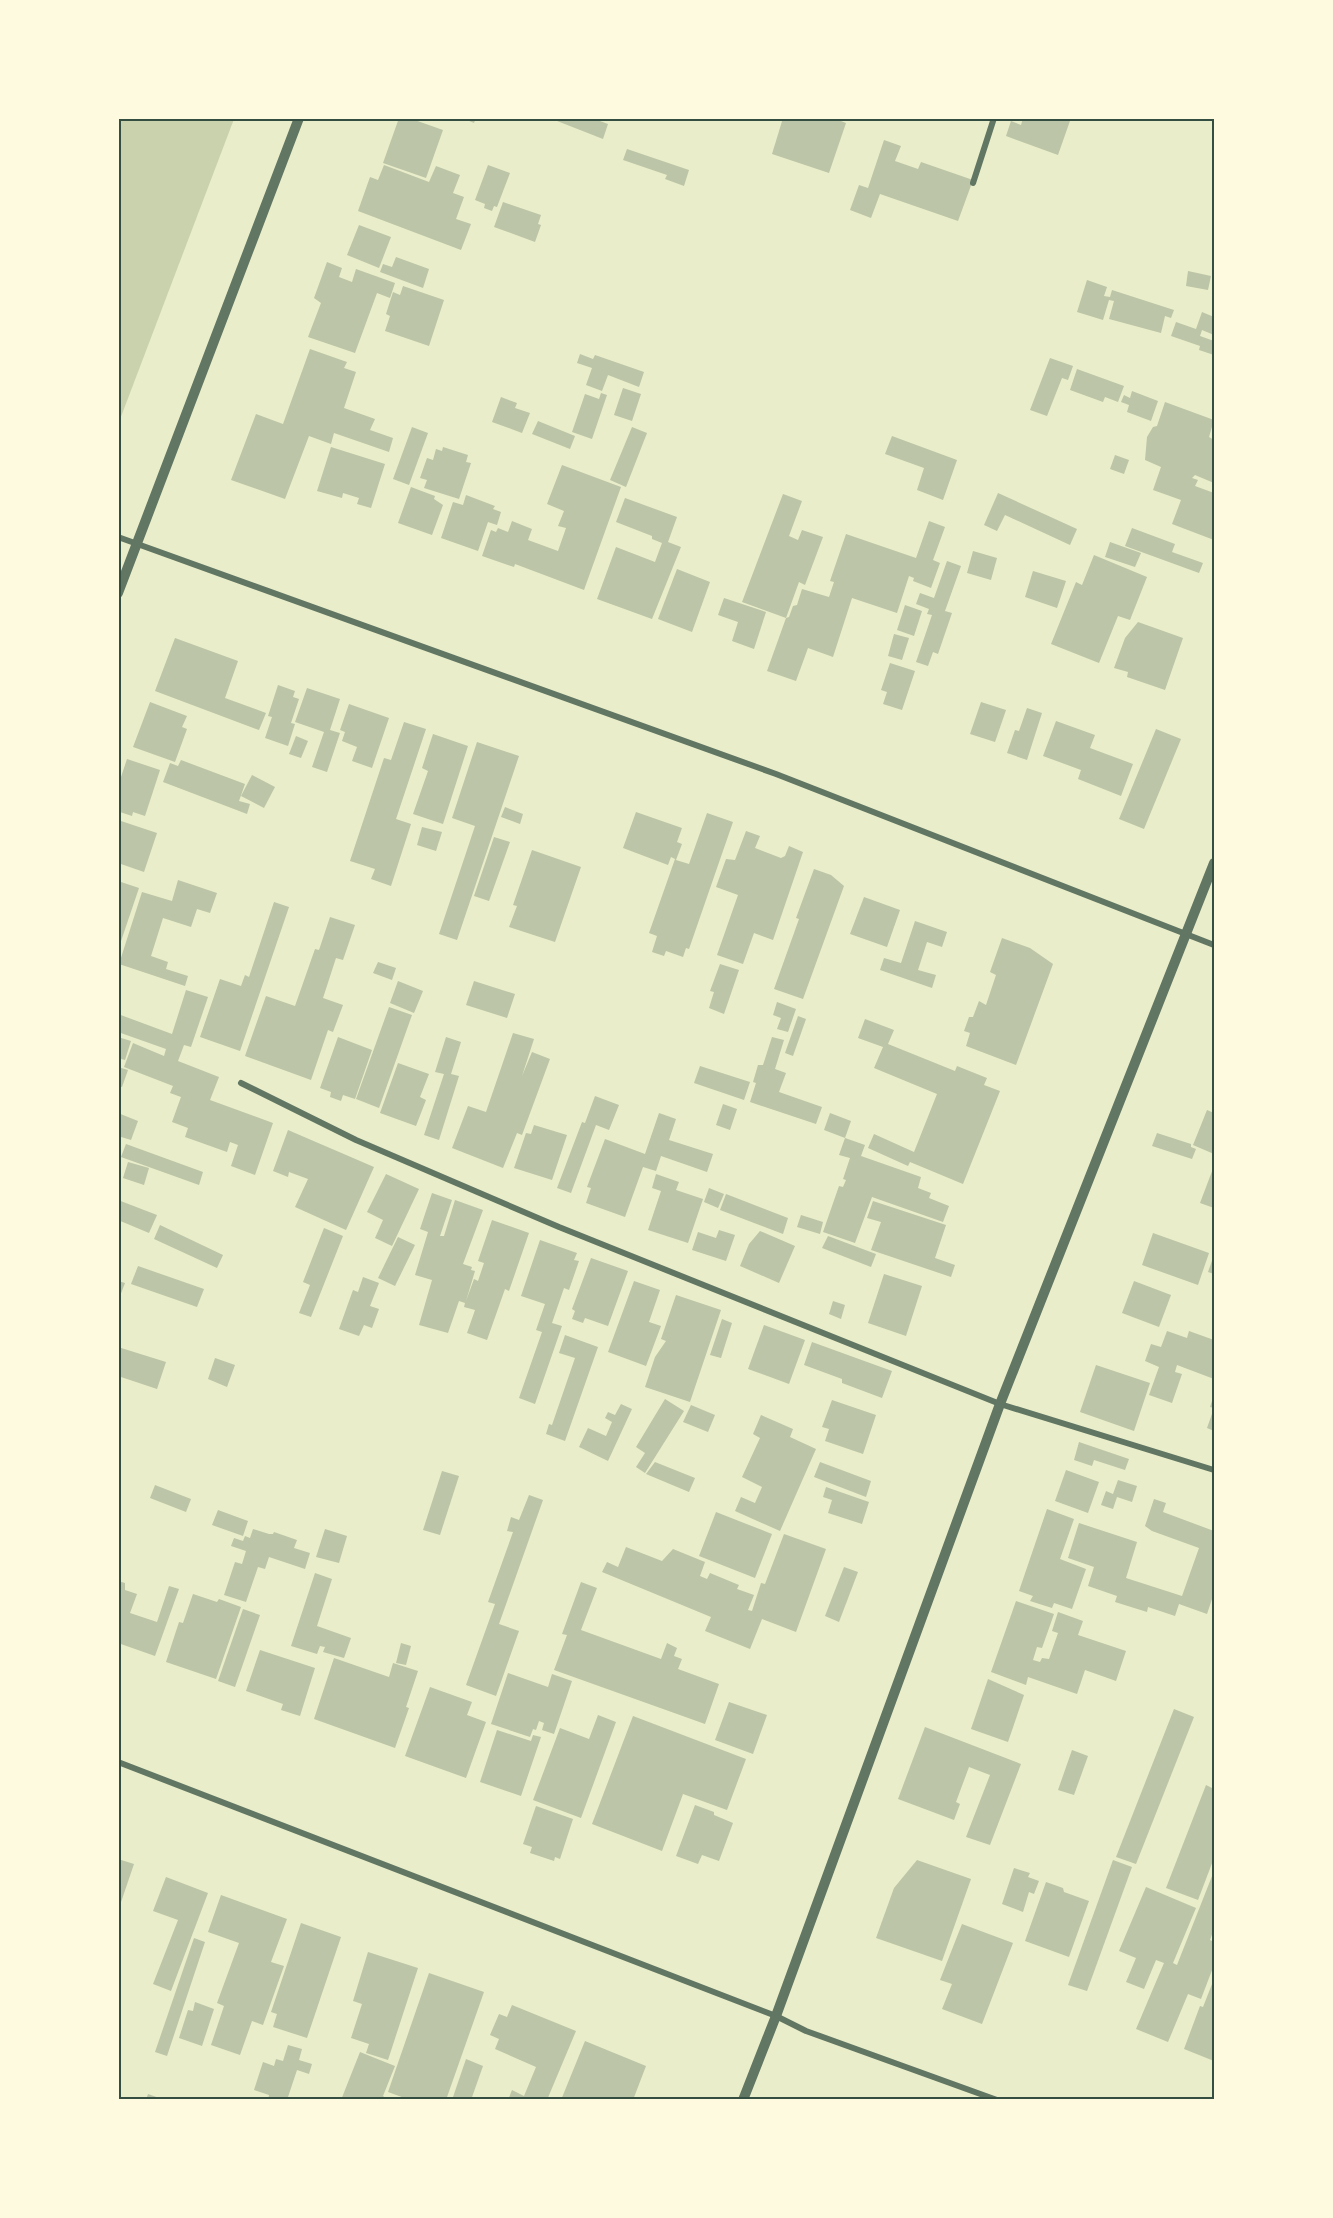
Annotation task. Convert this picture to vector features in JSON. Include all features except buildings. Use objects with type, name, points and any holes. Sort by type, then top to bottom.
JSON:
[{"type":"street","points":[[118,593],[299,118]]},
{"type":"street","points":[[973,183],[994,118]]},
{"type":"street","points":[[118,537],[776,774],[1215,945]]},
{"type":"street","points":[[743,2100],[776,2016],[1000,1404],[1215,863]]},
{"type":"street","points":[[241,1083],[356,1140],[549,1222],[1000,1404],[1215,1470]]},
{"type":"street","points":[[118,1762],[776,2016],[806,2031],[997,2100]]},
{"type":"green space","points":[[118,119],[234,119],[119,422]]}]
